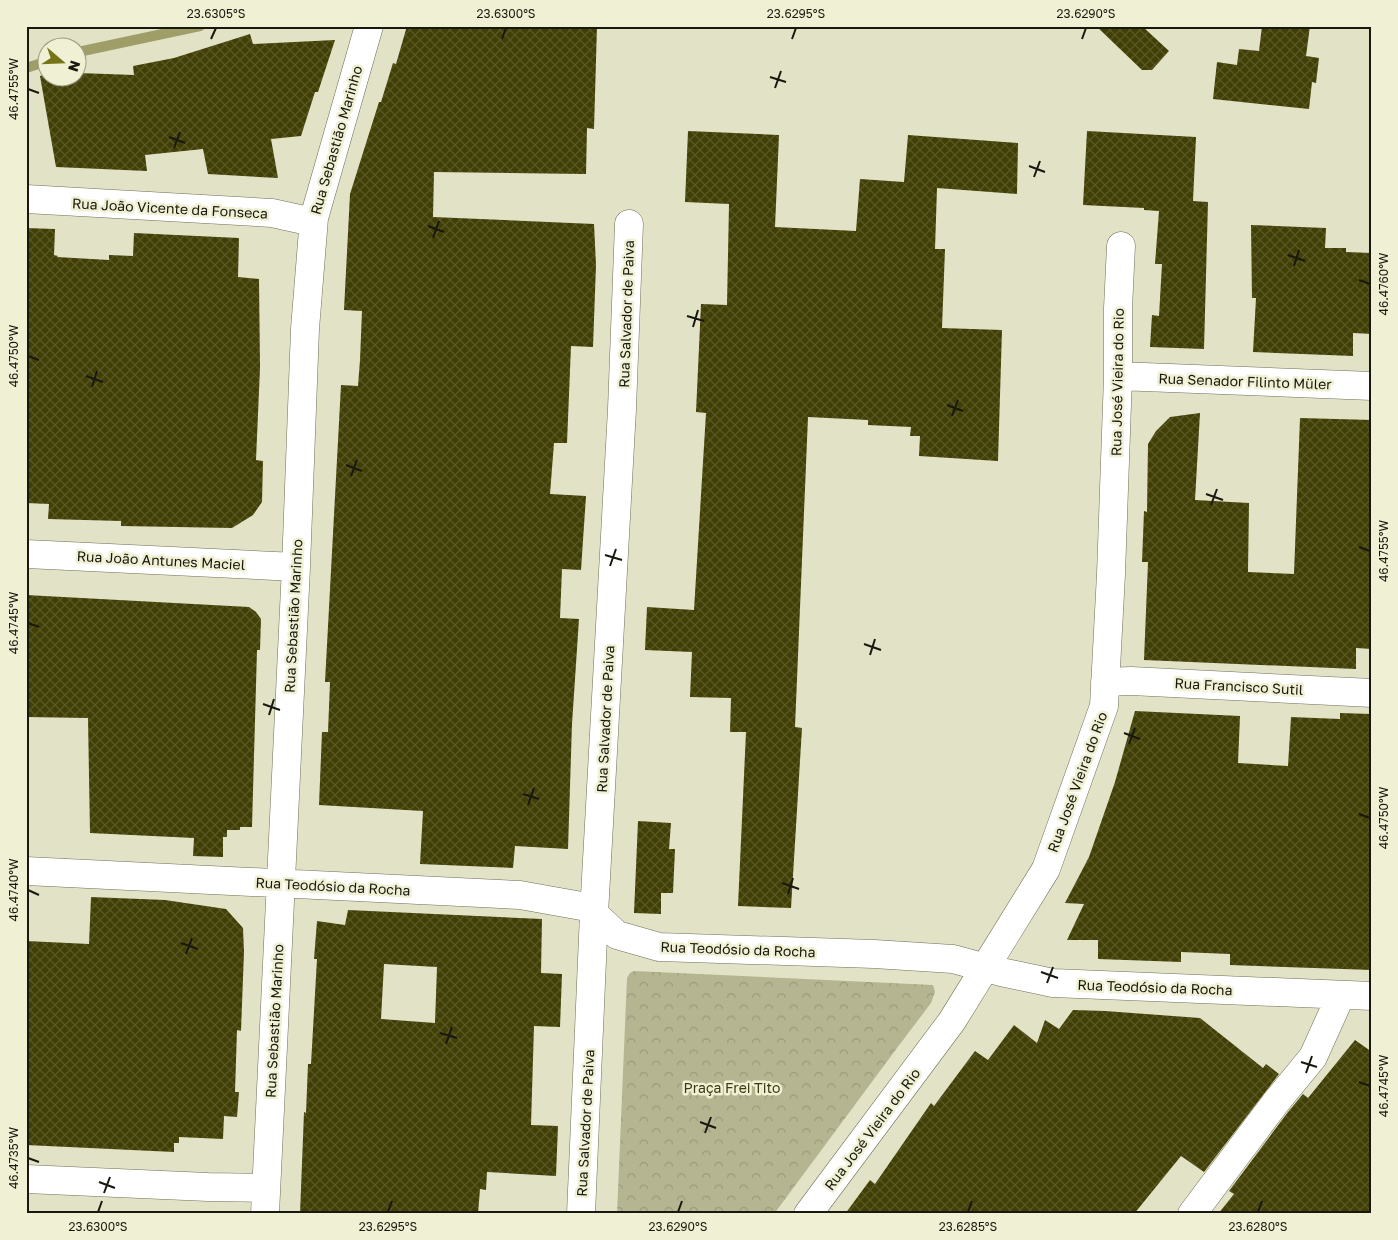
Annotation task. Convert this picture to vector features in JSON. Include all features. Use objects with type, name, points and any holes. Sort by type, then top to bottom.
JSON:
[{"type":"street","name":"Rua Sebastião Marinho","points":[[266,1201],[296,566],[305,329],[313,222],[369,26]]},
{"type":"street","name":"Rua João Vicente da Fonseca","points":[[26,199],[272,213],[313,222]]},
{"type":"street","name":"Rua Salvador de Paiva","points":[[581,1214],[594,914],[622,409],[629,224]]},
{"type":"street","name":"Rua José Vieira do Rio","points":[[808,1214],[952,1021],[1046,869],[1104,706],[1111,574],[1118,376],[1118,308],[1122,246]]},
{"type":"street","name":"Rua Senador Filinto Müler","points":[[1118,376],[1372,386]]},
{"type":"street","name":"Rua João Antunes Maciel","points":[[26,554],[296,566]]},
{"type":"street","name":"Rua Francisco Sutil","points":[[1105,682],[1131,681],[1372,693]]},
{"type":"street","name":"Rua Teodósio da Rocha","points":[[26,871],[520,895],[587,907],[617,935],[658,947],[894,955],[953,959],[1053,983],[1372,996]]},
{"type":"street","points":[[1192,1214],[1270,1110],[1313,1057],[1341,995]]},
{"type":"street","points":[[26,1178],[208,1187],[266,1201]]},
{"type":"green space","name":"Praça Frei Tito","points":[[634,971],[933,985],[935,992],[931,1003],[774,1214],[617,1214],[627,978]]},
{"type":"building","points":[[407,26],[597,26],[594,129],[587,128],[586,174],[434,172],[433,217],[594,224],[596,265],[593,347],[571,346],[567,443],[554,443],[550,494],[586,496],[581,570],[562,569],[560,618],[579,619],[572,724],[568,849],[515,846],[513,868],[420,864],[423,811],[319,805],[322,732],[328,732],[330,682],[325,682],[341,385],[358,386],[360,360],[362,311],[344,310],[350,194],[379,102],[381,102],[393,63],[396,64]]},
{"type":"building","points":[[1096,26],[1142,26],[1169,51],[1152,70],[1142,70]]},
{"type":"building","points":[[1262,26],[1310,26],[1306,56],[1319,58],[1316,83],[1312,82],[1309,109],[1213,99],[1217,62],[1237,65],[1239,49],[1259,51]]},
{"type":"building","points":[[250,34],[253,44],[335,40],[301,136],[271,139],[278,178],[208,174],[203,149],[145,155],[147,171],[56,167],[42,88],[88,88],[88,73],[134,75],[133,66],[174,58]]},
{"type":"building","points":[[688,131],[779,135],[775,227],[856,231],[860,179],[904,182],[908,135],[1018,143],[1017,194],[937,188],[935,249],[945,249],[942,328],[1002,330],[998,461],[919,456],[920,436],[910,436],[911,427],[868,425],[868,420],[808,417],[795,727],[802,728],[791,908],[738,906],[746,732],[730,732],[731,698],[690,697],[692,652],[645,650],[647,607],[694,610],[706,413],[696,412],[701,304],[727,305],[729,204],[685,202]]},
{"type":"building","points":[[1087,131],[1196,137],[1193,201],[1208,202],[1204,349],[1150,347],[1152,315],[1159,316],[1162,264],[1155,264],[1159,211],[1144,210],[1144,208],[1083,205]]},
{"type":"building","points":[[1251,225],[1326,228],[1325,248],[1346,248],[1346,252],[1372,253],[1372,334],[1353,333],[1353,356],[1253,352],[1256,298],[1252,298]]},
{"type":"building","points":[[26,228],[55,229],[54,255],[57,257],[109,260],[109,255],[133,256],[134,233],[239,238],[238,277],[259,279],[260,368],[256,460],[263,461],[262,502],[253,515],[232,528],[121,526],[121,521],[48,519],[49,504],[26,503]]},
{"type":"building","points":[[1200,413],[1195,500],[1249,503],[1248,572],[1294,574],[1300,418],[1372,420],[1372,649],[1356,648],[1356,669],[1144,660],[1148,562],[1142,562],[1144,511],[1147,512],[1148,444],[1156,431],[1170,417]]},
{"type":"building","points":[[26,595],[249,607],[256,612],[261,619],[260,650],[257,650],[252,827],[240,827],[240,830],[227,830],[227,837],[223,837],[223,857],[193,856],[194,838],[90,833],[88,718],[26,717],[29,648],[26,648]]},
{"type":"building","points":[[1135,711],[1240,716],[1238,763],[1288,766],[1291,717],[1340,719],[1340,713],[1372,714],[1372,970],[1230,965],[1230,954],[1181,952],[1181,962],[1098,959],[1098,940],[1067,940],[1084,904],[1065,903],[1089,857],[1115,782]]},
{"type":"building","points":[[638,821],[671,823],[669,849],[675,849],[673,893],[661,893],[661,914],[634,913]]},
{"type":"building","points":[[91,897],[165,900],[226,909],[243,928],[241,1031],[237,1030],[235,1092],[239,1092],[237,1117],[224,1116],[223,1139],[179,1137],[179,1143],[174,1143],[174,1152],[26,1145],[26,941],[89,944]]},
{"type":"building","points":[[348,910],[542,919],[541,973],[562,974],[560,1027],[534,1026],[531,1125],[558,1126],[556,1176],[487,1172],[486,1190],[480,1189],[478,1214],[300,1214],[304,1112],[306,1113],[308,1064],[311,1064],[317,959],[314,959],[317,921],[345,925]],"holes":[[[384,964],[437,967],[435,1023],[381,1019]]]},
{"type":"building","points":[[1073,1010],[1200,1018],[1263,1068],[1266,1064],[1279,1074],[1204,1172],[1181,1156],[1134,1214],[845,1214],[870,1180],[875,1184],[931,1103],[934,1106],[975,1051],[988,1060],[1014,1025],[1037,1043],[1045,1020],[1059,1029]]},
{"type":"building","points":[[1355,1040],[1372,1052],[1372,1214],[1218,1214],[1234,1194],[1229,1191],[1288,1112],[1303,1094],[1308,1098]]},
{"type":"waterway","points":[[88,50],[200,26]]},
{"type":"waterway","points":[[26,68],[38,64]]}]
